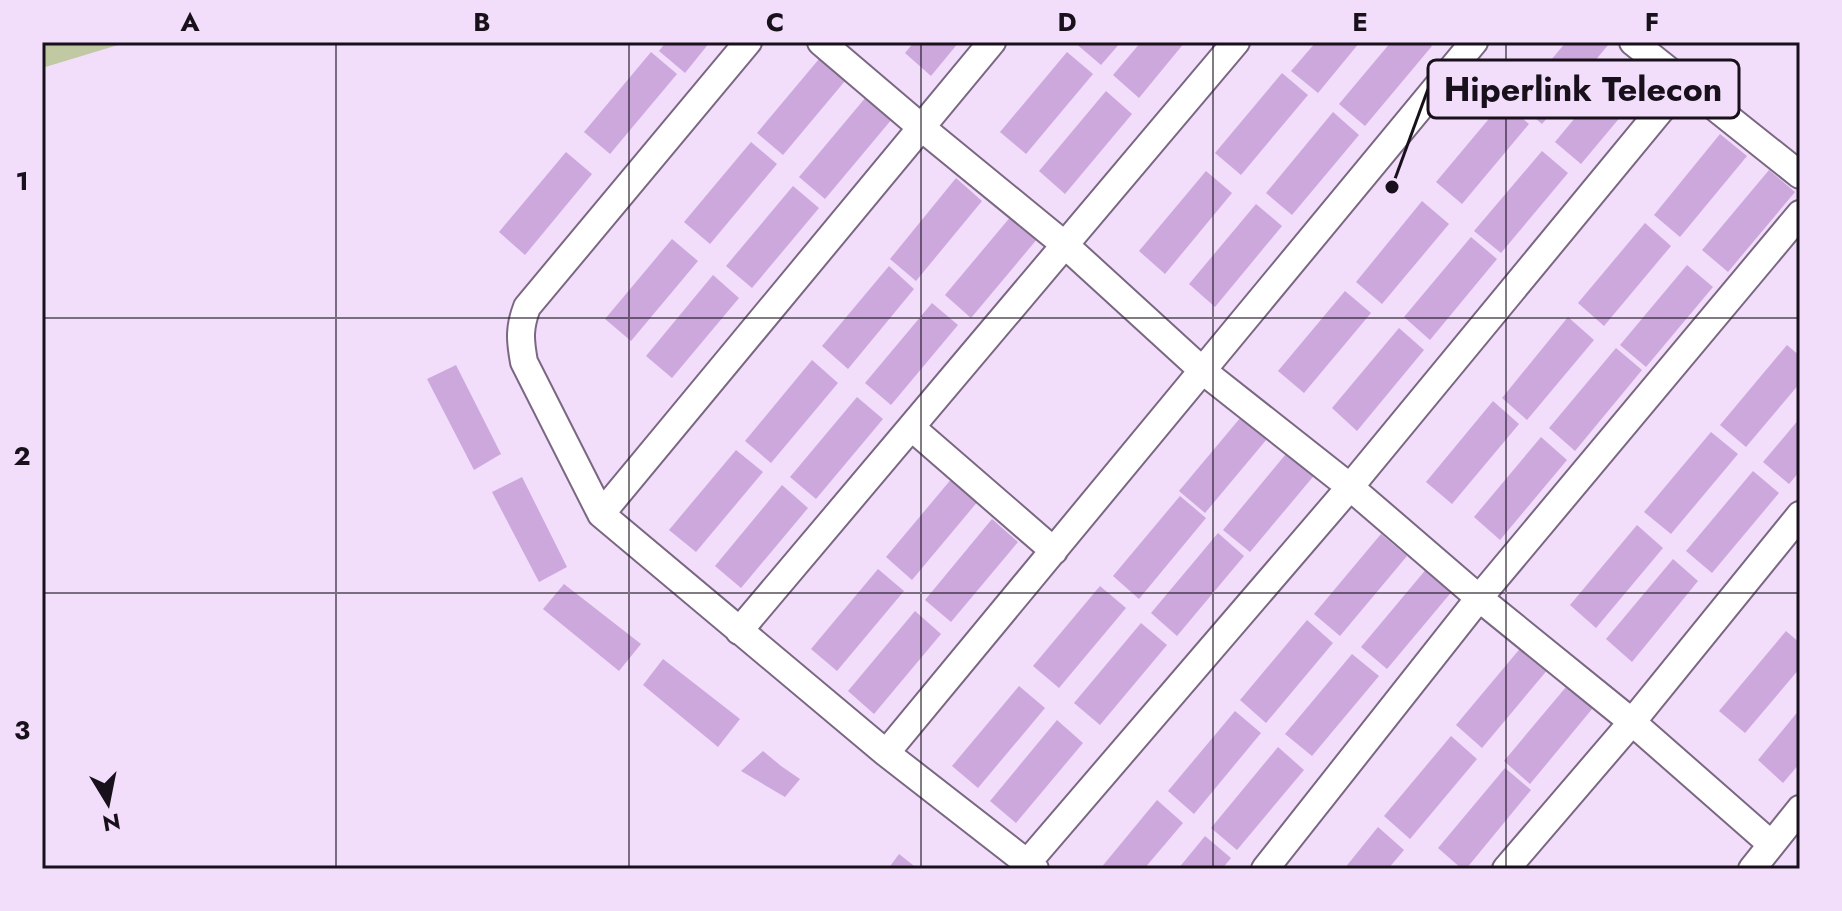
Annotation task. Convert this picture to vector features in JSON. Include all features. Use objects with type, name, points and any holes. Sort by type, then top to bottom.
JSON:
[{"type":"street","points":[[748,42],[527,307],[521,325],[520,343],[524,362],[601,514],[886,753],[1031,866],[1350,487],[1683,83]]},
{"type":"street","points":[[821,42],[1065,245],[1203,371],[1350,487],[1479,598],[1632,722],[1771,844]]},
{"type":"street","points":[[601,514],[992,42]]},
{"type":"street","points":[[739,631],[1236,42]]},
{"type":"street","points":[[886,753],[1474,42]]},
{"type":"street","points":[[1633,42],[1800,175]]},
{"type":"street","points":[[1265,869],[1479,598],[1800,214]]},
{"type":"street","points":[[911,427],[1054,551]]},
{"type":"street","points":[[1506,869],[1632,722],[1800,515]]},
{"type":"street","points":[[1752,869],[1800,809]]},
{"type":"green space","points":[[42,42],[128,42],[42,68]]},
{"type":"building","points":[[666,42],[710,42],[685,73],[659,51]]},
{"type":"building","points":[[914,42],[959,42],[931,76],[905,53]]},
{"type":"building","points":[[1074,42],[1121,42],[1101,65]]},
{"type":"building","points":[[1141,42],[1185,42],[1139,98],[1113,75]]},
{"type":"building","points":[[1316,42],[1360,42],[1318,93],[1291,71]]},
{"type":"building","points":[[1391,42],[1428,42],[1432,46],[1365,126],[1339,104]]},
{"type":"building","points":[[1566,42],[1609,44],[1542,124],[1516,102]]},
{"type":"building","points":[[651,52],[677,74],[610,154],[584,132]]},
{"type":"building","points":[[1067,52],[1093,74],[1026,154],[1000,132]]},
{"type":"building","points":[[824,53],[850,75],[783,155],[757,133]]},
{"type":"building","points":[[1622,61],[1648,84],[1581,164],[1555,142]]},
{"type":"building","points":[[1282,73],[1308,95],[1241,175],[1215,153]]},
{"type":"building","points":[[1106,91],[1132,114],[1065,194],[1039,171]]},
{"type":"building","points":[[866,97],[892,119],[825,199],[799,177]]},
{"type":"building","points":[[1503,102],[1529,124],[1462,204],[1436,182]]},
{"type":"building","points":[[1333,112],[1359,135],[1292,215],[1266,193]]},
{"type":"building","points":[[1720,134],[1747,156],[1680,237],[1654,215]]},
{"type":"building","points":[[751,142],[777,164],[710,244],[684,222]]},
{"type":"building","points":[[1542,151],[1568,173],[1501,253],[1474,231]]},
{"type":"building","points":[[566,152],[592,174],[525,255],[499,232]]},
{"type":"building","points":[[1769,170],[1795,192],[1728,272],[1702,250]]},
{"type":"building","points":[[1206,171],[1232,193],[1165,274],[1139,251]]},
{"type":"building","points":[[956,178],[982,201],[916,281],[890,259]]},
{"type":"building","points":[[793,186],[819,208],[752,288],[726,266]]},
{"type":"building","points":[[1422,201],[1449,224],[1382,304],[1356,282]]},
{"type":"building","points":[[1256,204],[1282,226],[1215,307],[1189,284]]},
{"type":"building","points":[[1012,215],[1038,238],[971,318],[945,295]]},
{"type":"building","points":[[1645,223],[1671,246],[1604,326],[1578,303]]},
{"type":"building","points":[[1471,237],[1497,259],[1430,340],[1404,317]]},
{"type":"building","points":[[672,239],[698,261],[631,341],[605,319]]},
{"type":"building","points":[[1687,265],[1713,287],[1646,367],[1620,345]]},
{"type":"building","points":[[889,266],[914,289],[848,369],[822,346]]},
{"type":"building","points":[[713,275],[739,298],[672,378],[646,356]]},
{"type":"building","points":[[1345,291],[1371,313],[1304,393],[1278,371]]},
{"type":"building","points":[[932,303],[958,325],[891,405],[865,383]]},
{"type":"building","points":[[1568,317],[1594,340],[1527,420],[1502,398]]},
{"type":"building","points":[[1399,328],[1424,350],[1357,431],[1332,408]]},
{"type":"building","points":[[1787,345],[1800,356],[1800,383],[1746,447],[1720,425]]},
{"type":"building","points":[[1616,348],[1642,370],[1575,451],[1549,428]]},
{"type":"building","points":[[812,360],[838,383],[771,463],[745,441]]},
{"type":"building","points":[[456,365],[501,454],[474,470],[427,379]]},
{"type":"building","points":[[857,397],[883,419],[816,499],[790,477]]},
{"type":"building","points":[[1493,401],[1519,424],[1452,504],[1426,482]]},
{"type":"building","points":[[1246,411],[1272,433],[1205,513],[1179,491]]},
{"type":"building","points":[[1800,418],[1800,471],[1789,484],[1763,462]]},
{"type":"building","points":[[1711,432],[1738,454],[1671,534],[1644,512]]},
{"type":"building","points":[[1541,437],[1567,460],[1500,540],[1474,517]]},
{"type":"building","points":[[1290,449],[1317,472],[1250,552],[1223,530]]},
{"type":"building","points":[[736,450],[763,472],[696,552],[669,530]]},
{"type":"building","points":[[1753,471],[1779,493],[1712,573],[1686,551]]},
{"type":"building","points":[[522,477],[567,567],[539,582],[492,492]]},
{"type":"building","points":[[953,477],[979,500],[912,580],[886,557]]},
{"type":"building","points":[[782,485],[808,508],[741,588],[715,566]]},
{"type":"building","points":[[1180,496],[1206,518],[1139,599],[1113,576]]},
{"type":"building","points":[[992,519],[1018,542],[951,622],[925,600]]},
{"type":"building","points":[[1637,525],[1663,548],[1596,628],[1570,605]]},
{"type":"building","points":[[1218,533],[1244,556],[1177,636],[1151,613]]},
{"type":"building","points":[[1381,534],[1407,556],[1340,636],[1314,614]]},
{"type":"building","points":[[1673,559],[1698,581],[1632,662],[1606,639]]},
{"type":"building","points":[[1428,567],[1454,589],[1387,669],[1361,647]]},
{"type":"building","points":[[878,569],[904,591],[837,671],[811,649]]},
{"type":"building","points":[[564,584],[641,644],[619,671],[543,609]]},
{"type":"building","points":[[1100,586],[1126,608],[1059,688],[1033,666]]},
{"type":"building","points":[[915,611],[941,634],[874,714],[848,691]]},
{"type":"building","points":[[1307,620],[1333,643],[1266,723],[1240,700]]},
{"type":"building","points":[[1141,623],[1167,645],[1100,725],[1074,703]]},
{"type":"building","points":[[1786,631],[1800,643],[1800,668],[1745,733],[1719,711]]},
{"type":"building","points":[[1523,645],[1549,668],[1482,748],[1456,725]]},
{"type":"building","points":[[1352,654],[1379,676],[1312,756],[1285,734]]},
{"type":"building","points":[[663,659],[740,719],[718,747],[643,685]]},
{"type":"building","points":[[1571,681],[1597,703],[1530,784],[1504,761]]},
{"type":"building","points":[[1019,686],[1045,708],[978,788],[952,766]]},
{"type":"building","points":[[1800,709],[1800,763],[1783,783],[1758,760]]},
{"type":"building","points":[[1235,711],[1261,733],[1194,814],[1168,791]]},
{"type":"building","points":[[1057,720],[1083,743],[1016,823],[990,801]]},
{"type":"building","points":[[1451,736],[1477,759],[1410,839],[1384,816]]},
{"type":"building","points":[[1278,747],[1304,770],[1237,850],[1211,828]]},
{"type":"building","points":[[763,751],[800,779],[785,797],[741,771]]},
{"type":"building","points":[[1505,768],[1531,790],[1466,869],[1462,869],[1438,848]]},
{"type":"building","points":[[1157,800],[1183,823],[1144,869],[1100,869]]},
{"type":"building","points":[[1378,827],[1404,850],[1388,869],[1344,869]]},
{"type":"building","points":[[1205,836],[1231,858],[1222,869],[1178,869]]},
{"type":"building","points":[[899,854],[918,869],[888,869]]},
{"type":"place","name":"Hiperlink Telecon","points":[[1392,187]]}]
